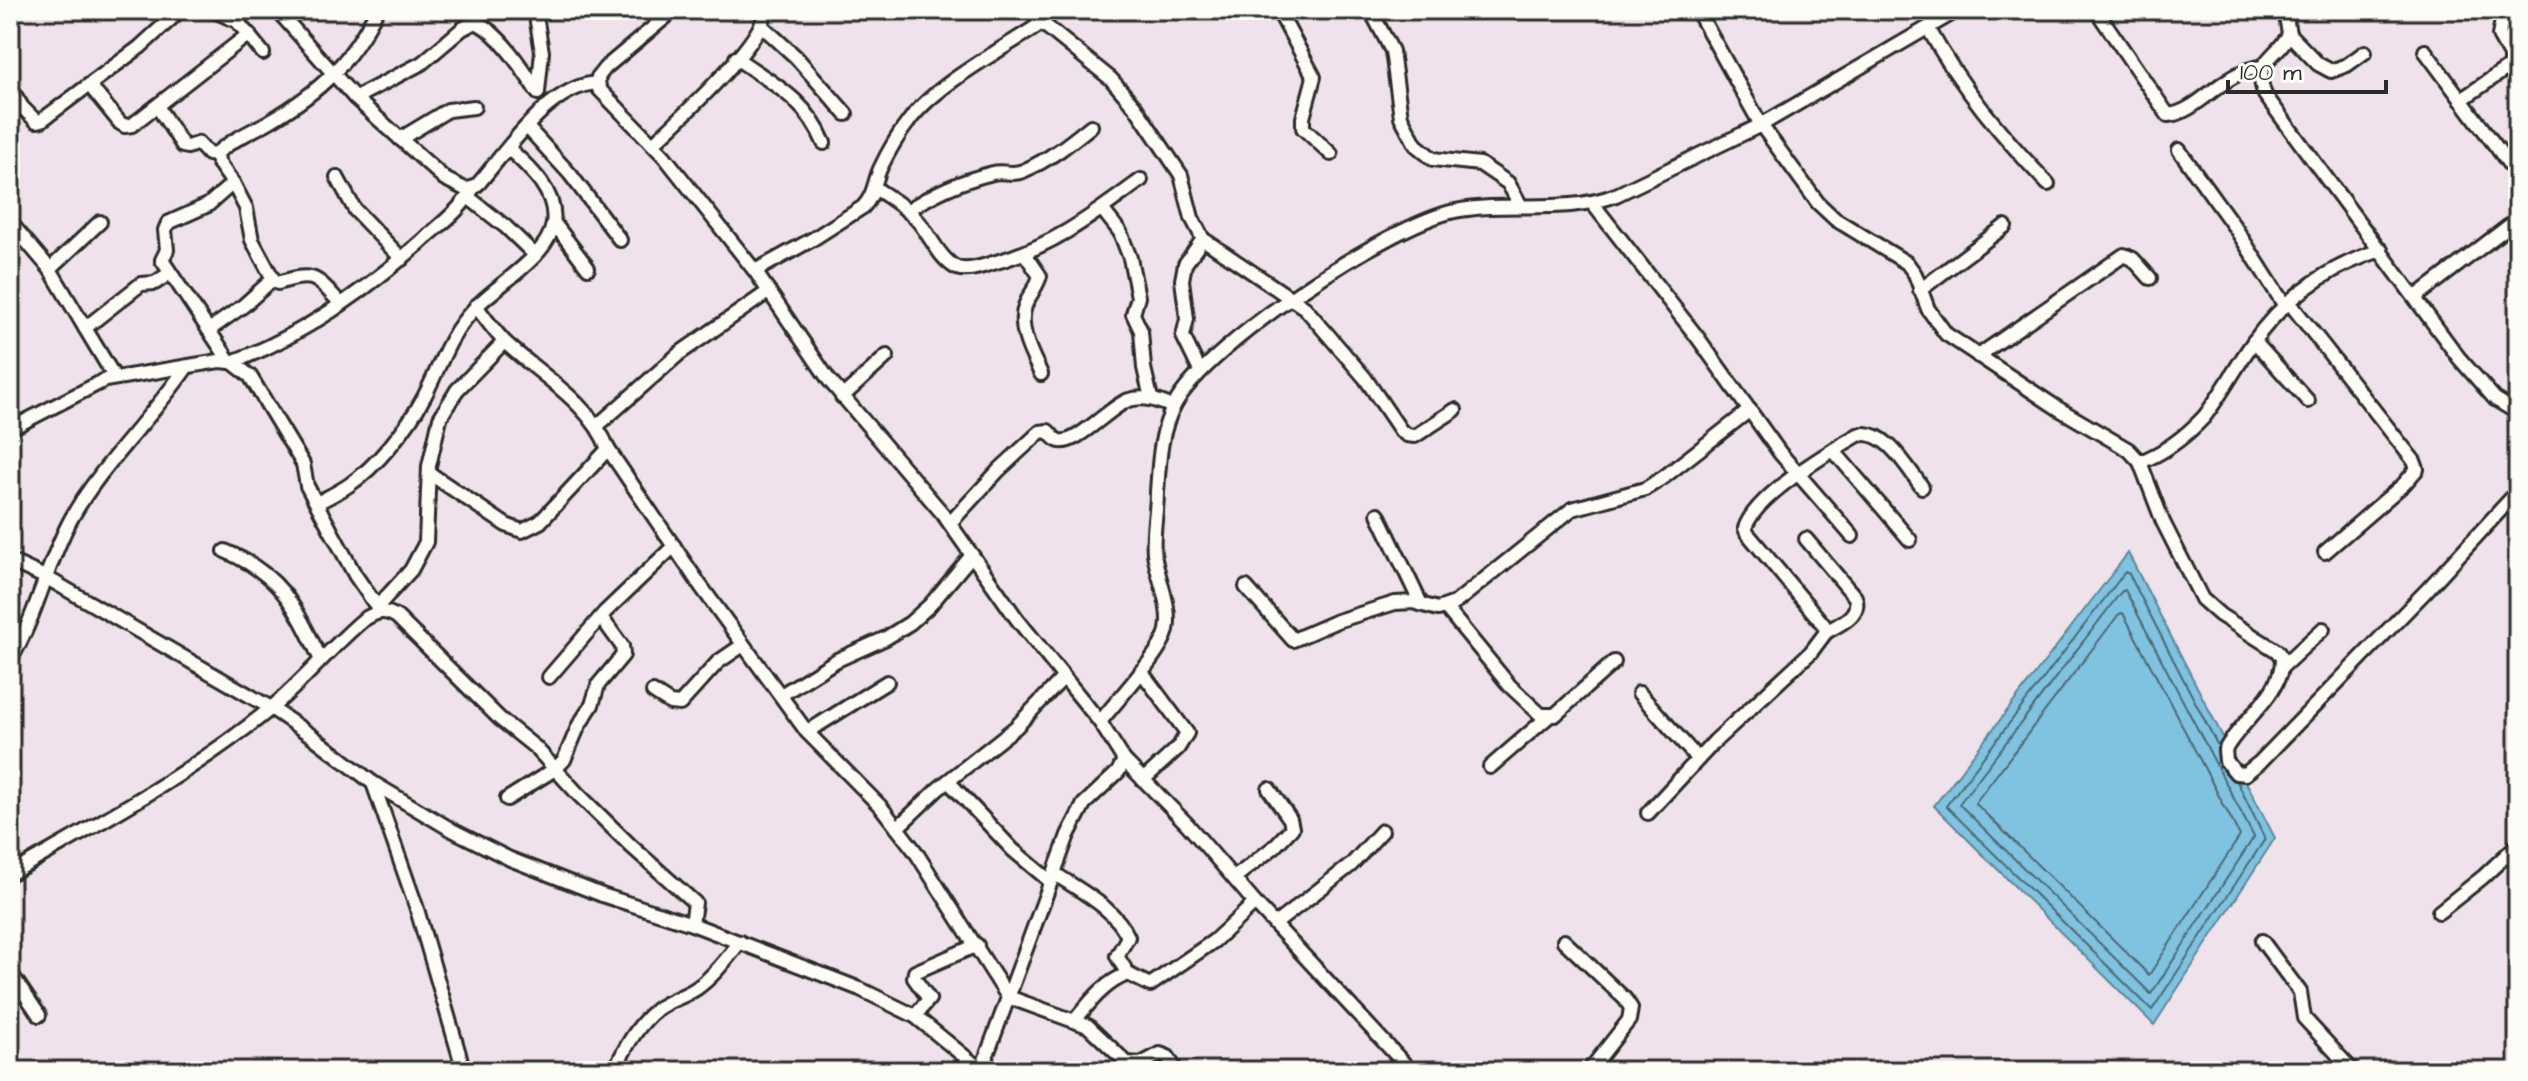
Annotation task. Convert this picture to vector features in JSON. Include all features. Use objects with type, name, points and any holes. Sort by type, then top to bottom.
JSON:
[{"type":"street","points":[[212,10],[232,17],[263,53]]},
{"type":"street","points":[[277,10],[355,98],[456,186],[470,192],[535,255]]},
{"type":"street","points":[[216,155],[219,150],[306,98],[334,75],[358,46],[377,10]]},
{"type":"street","points":[[535,10],[542,52],[538,93]]},
{"type":"street","points":[[674,10],[605,68],[598,83],[599,89],[653,144],[755,271],[810,355],[950,523],[1063,678],[1100,722],[1124,760],[1187,824],[1255,903],[1411,1071]]},
{"type":"street","points":[[653,144],[736,58],[762,26],[765,10]]},
{"type":"street","points":[[755,271],[863,207],[869,201],[882,165],[900,134],[928,99],[1053,10]]},
{"type":"street","points":[[1278,10],[1314,77],[1303,128],[1331,154]]},
{"type":"street","points":[[1697,10],[1761,125],[1818,203],[1835,219],[1907,263],[1915,274],[1928,309],[1946,334],[2059,409],[2117,442],[2141,465],[2153,499],[2202,599],[2231,623],[2277,651],[2282,658],[2282,667]]},
{"type":"street","points":[[2096,10],[2168,115],[2189,106],[2234,75],[2252,67],[2262,67]]},
{"type":"street","points":[[2285,10],[2289,34],[2318,64],[2331,71],[2347,65],[2365,52]]},
{"type":"street","points":[[2461,100],[2510,66],[2510,55],[2499,36],[2504,10]]},
{"type":"street","points":[[1371,11],[1392,51],[1401,117],[1416,145],[1433,159],[1467,160],[1480,164],[1508,183],[1521,206]]},
{"type":"street","points":[[1100,722],[1165,637],[1168,626],[1153,537],[1160,454],[1173,407],[1200,371],[1292,297],[1371,249],[1432,218],[1455,211],[1593,204],[1616,195],[1761,125],[1954,11]]},
{"type":"street","points":[[10,87],[30,117],[39,122],[140,47],[175,15]]},
{"type":"street","points":[[1038,18],[1100,68],[1136,108],[1181,175],[1192,218],[1203,239],[1292,297],[1334,340],[1407,435],[1424,432],[1455,410]]},
{"type":"street","points":[[355,98],[422,63],[462,29],[475,22],[496,38],[527,75],[544,110]]},
{"type":"street","points":[[762,26],[796,57],[846,114]]},
{"type":"street","points":[[1928,28],[1945,59],[1990,119],[2048,184]]},
{"type":"street","points":[[90,86],[125,126],[132,125],[249,34]]},
{"type":"street","points":[[2289,34],[2262,67],[2260,83],[2277,113],[2459,358],[2495,399],[2518,413]]},
{"type":"street","points":[[2425,51],[2518,176]]},
{"type":"street","points":[[736,58],[798,101],[814,120],[824,143]]},
{"type":"street","points":[[10,429],[105,380],[219,361],[231,362],[261,351],[341,304],[402,259],[452,215],[544,110],[577,87],[598,83]]},
{"type":"street","points":[[157,106],[183,146],[198,143],[206,153],[216,155],[246,208],[252,240],[273,279],[278,283],[308,276],[323,285],[341,304]]},
{"type":"street","points":[[400,139],[448,110],[474,107]]},
{"type":"street","points":[[907,211],[931,197],[995,172],[1014,174],[1026,170],[1060,150],[1091,126]]},
{"type":"street","points":[[527,127],[570,174],[620,240]]},
{"type":"street","points":[[509,149],[547,191],[554,223],[588,268]]},
{"type":"street","points":[[2179,150],[2287,304],[2416,465],[2415,473],[2404,484],[2325,552]]},
{"type":"street","points":[[337,177],[355,210],[402,259]]},
{"type":"street","points":[[875,188],[907,211],[957,268],[976,268],[1025,254],[1056,239],[1141,180]]},
{"type":"street","points":[[233,183],[208,205],[166,226],[167,250],[162,260],[231,362],[250,376],[303,464],[306,482],[355,575],[378,609],[397,617],[631,846],[695,903],[692,924]]},
{"type":"street","points":[[1593,204],[1698,338],[1797,473],[1852,536]]},
{"type":"street","points":[[1102,209],[1120,232],[1133,267],[1138,297],[1133,314],[1141,331],[1144,368],[1151,398]]},
{"type":"street","points":[[2416,297],[2518,219]]},
{"type":"street","points":[[50,269],[100,222]]},
{"type":"street","points":[[317,503],[350,485],[411,420],[432,381],[443,350],[476,306],[535,255],[554,223]]},
{"type":"street","points":[[1920,290],[2005,226]]},
{"type":"street","points":[[12,230],[50,269],[115,378]]},
{"type":"street","points":[[1200,371],[1183,336],[1187,319],[1182,280],[1185,264],[1203,239]]},
{"type":"street","points":[[2141,465],[2170,446],[2204,417],[2254,341],[2287,304],[2316,278],[2355,258],[2381,250]]},
{"type":"street","points":[[1025,254],[1040,276],[1025,305],[1023,323],[1041,374]]},
{"type":"street","points":[[1978,356],[2124,255],[2133,259],[2150,278]]},
{"type":"street","points":[[85,328],[141,284],[155,283],[170,273]]},
{"type":"street","points":[[209,330],[243,306],[273,279]]},
{"type":"street","points":[[597,426],[680,353],[768,292]]},
{"type":"street","points":[[476,306],[504,342],[597,426],[608,449],[743,645],[807,732],[881,807],[897,828],[977,945],[1008,997],[1075,1020],[1096,1032],[1127,1063],[1141,1064],[1164,1054],[1176,1071]]},
{"type":"street","points":[[2254,341],[2308,401]]},
{"type":"street","points":[[10,874],[190,766],[271,708],[378,609],[411,570],[426,542],[433,441],[448,405],[457,390],[504,342]]},
{"type":"street","points":[[842,397],[887,356]]},
{"type":"street","points":[[10,660],[34,615],[56,547],[73,516],[186,368]]},
{"type":"street","points":[[950,523],[999,470],[1040,432],[1048,431],[1058,440],[1066,441],[1085,431],[1118,404],[1129,400],[1151,398],[1173,407]]},
{"type":"street","points":[[1246,587],[1293,640],[1337,621],[1404,601],[1446,608],[1572,509],[1645,489],[1750,410]]},
{"type":"street","points":[[1826,632],[1824,625],[1745,528],[1751,516],[1797,473],[1858,435],[1875,434],[1922,487]]},
{"type":"street","points":[[429,473],[506,525],[522,531],[540,522],[608,449]]},
{"type":"street","points":[[1833,450],[1910,540]]},
{"type":"street","points":[[2323,629],[2282,667],[2271,691],[2225,750],[2226,761],[2236,773],[2245,774],[2260,762],[2436,581],[2518,491]]},
{"type":"street","points":[[1378,514],[1421,604]]},
{"type":"street","points":[[1648,813],[1749,708],[1811,652],[1826,632],[1847,620],[1857,609],[1855,597],[1806,539]]},
{"type":"street","points":[[549,677],[601,617],[674,546]]},
{"type":"street","points":[[225,551],[262,569],[279,585],[294,604],[321,660]]},
{"type":"street","points":[[781,695],[837,660],[886,638],[910,623],[930,605],[972,555]]},
{"type":"street","points":[[10,561],[47,578],[271,708],[373,783],[452,830],[510,859],[602,895],[692,924],[860,989],[915,1016],[981,1070],[1068,835],[1084,804],[1118,772],[1124,760]]},
{"type":"street","points":[[1446,608],[1510,686],[1535,710],[1548,717]]},
{"type":"street","points":[[507,799],[555,769],[567,754],[579,725],[592,705],[598,685],[623,655],[622,646],[601,617]]},
{"type":"street","points":[[653,692],[670,703],[680,704],[718,662],[743,645]]},
{"type":"street","points":[[1490,767],[1614,662]]},
{"type":"street","points":[[1141,671],[1187,733],[1178,748],[1143,780]]},
{"type":"street","points":[[897,828],[948,781],[1016,727],[1063,678]]},
{"type":"street","points":[[807,732],[887,682]]},
{"type":"street","points":[[1639,693],[1698,759]]},
{"type":"street","points":[[948,781],[1013,850],[1101,906],[1123,927],[1128,937],[1117,956],[1128,974],[1145,985],[1150,985],[1214,941],[1255,903]]},
{"type":"street","points":[[373,783],[416,906],[464,1071]]},
{"type":"street","points":[[1234,878],[1274,847],[1292,828],[1290,819],[1269,789]]},
{"type":"street","points":[[1275,924],[1351,865],[1382,831]]},
{"type":"street","points":[[2439,912],[2518,844]]},
{"type":"street","points":[[1564,941],[1631,1008],[1629,1020],[1589,1071]]},
{"type":"street","points":[[2262,941],[2300,992],[2304,1018],[2353,1071]]},
{"type":"street","points":[[614,1071],[645,1020],[660,1006],[698,987],[740,942]]},
{"type":"street","points":[[915,1016],[929,999],[914,978],[915,972],[977,945]]},
{"type":"street","points":[[10,972],[39,1015]]},
{"type":"street","points":[[1075,1020],[1104,987],[1128,974]]},
{"type":"water","points":[[2128,553],[2275,838],[2154,1025],[1934,806]]}]
